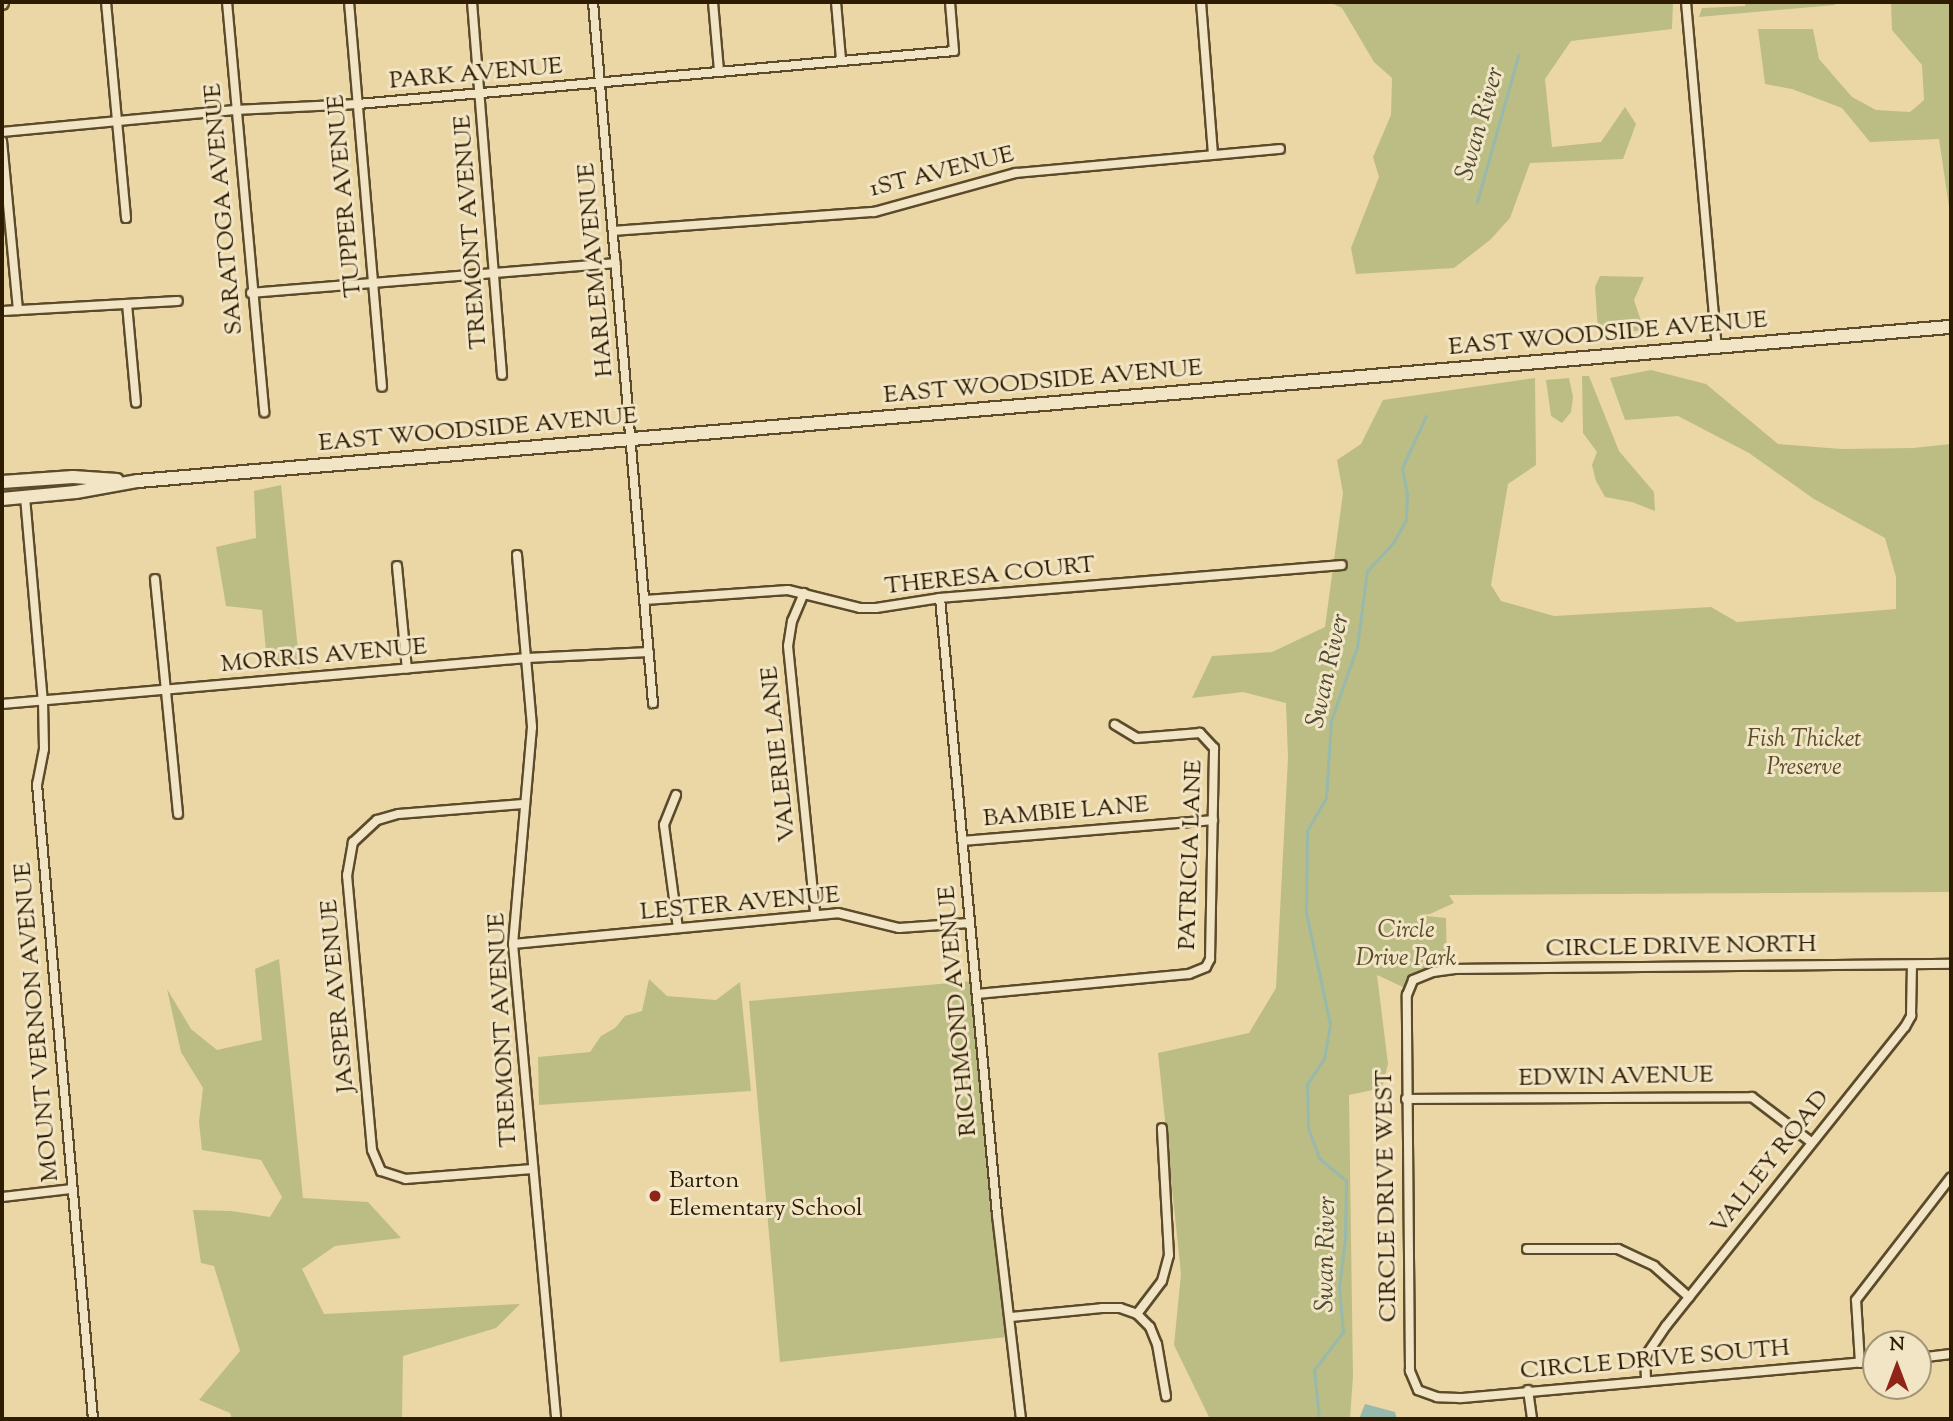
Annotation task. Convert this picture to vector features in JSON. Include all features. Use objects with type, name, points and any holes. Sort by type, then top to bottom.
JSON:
[{"type":"main road","name":"EAST WOODSIDE AVENUE","points":[[2,499],[76,492],[138,481],[1951,327]]},
{"type":"main road","name":"EAST WOODSIDE AVENUE","points":[[2,482],[73,477],[138,481]]},
{"type":"street","points":[[106,2],[127,218]]},
{"type":"street","name":"SARATOGA AVENUE","points":[[227,2],[251,293],[264,412]]},
{"type":"street","name":"TUPPER AVENUE","points":[[349,2],[382,387]]},
{"type":"street","name":"TREMONT AVENUE","points":[[472,2],[502,375]]},
{"type":"street","name":"HARLEM AVENUE","points":[[593,2],[653,703]]},
{"type":"street","points":[[713,2],[719,71]]},
{"type":"street","points":[[836,2],[841,59]]},
{"type":"street","name":"PARK AVENUE","points":[[2,132],[236,110],[481,94],[841,59],[954,51],[950,2]]},
{"type":"street","points":[[1201,2],[1213,154]]},
{"type":"street","points":[[1685,2],[1717,347]]},
{"type":"street","points":[[2,141],[18,310]]},
{"type":"street","name":"1ST AVENUE","points":[[613,231],[873,212],[1016,173],[1280,149]]},
{"type":"street","points":[[251,293],[616,263]]},
{"type":"street","points":[[2,311],[178,301]]},
{"type":"street","points":[[127,304],[136,403]]},
{"type":"street","name":"MOUNT VERNON AVENUE","points":[[25,497],[43,701],[44,748],[37,784],[93,1419]]},
{"type":"street","name":"TREMONT AVENUE","points":[[517,555],[532,727],[523,804],[513,943],[556,1419]]},
{"type":"street","name":"THERESA COURT","points":[[645,600],[779,591],[804,593],[860,608],[940,598],[1342,565]]},
{"type":"street","points":[[397,566],[407,669]]},
{"type":"street","points":[[155,579],[178,814]]},
{"type":"street","name":"VALERIE LANE","points":[[804,593],[792,621],[788,646],[815,914]]},
{"type":"street","name":"RICHMOND AVENUE","points":[[940,598],[996,1214],[1011,1317],[1021,1419]]},
{"type":"street","name":"MORRIS AVENUE","points":[[2,704],[527,658],[649,652]]},
{"type":"street","name":"PATRICIA LANE","points":[[977,994],[1189,974],[1206,967],[1211,946],[1216,760],[1214,748],[1208,738],[1190,732],[1136,738],[1115,725]]},
{"type":"street","points":[[676,795],[664,825],[678,928]]},
{"type":"street","name":"JASPER AVENUE","points":[[523,804],[398,814],[377,820],[353,842],[347,876],[372,1150],[381,1171],[406,1179],[532,1169]]},
{"type":"street","name":"BAMBIE LANE","points":[[963,841],[1213,820]]},
{"type":"street","name":"LESTER AVENUE","points":[[513,943],[815,914],[850,914],[899,928],[969,923]]},
{"type":"street","name":"CIRCLE DRIVE NORTH","points":[[1413,980],[1433,972],[1455,970],[1951,964]]},
{"type":"street","name":"VALLEY ROAD","points":[[1646,1380],[1645,1357],[1689,1297],[1905,1027],[1911,1016],[1912,965]]},
{"type":"street","name":"CIRCLE DRIVE WEST","points":[[1413,980],[1405,1015],[1410,1371],[1418,1390],[1437,1397]]},
{"type":"street","name":"EDWIN AVENUE","points":[[1406,1099],[1752,1097],[1811,1142]]},
{"type":"street","points":[[1137,1314],[1162,1281],[1169,1255],[1162,1128]]},
{"type":"street","points":[[1860,1363],[1856,1300],[1860,1290],[1951,1177]]},
{"type":"street","points":[[2,1197],[71,1189]]},
{"type":"street","points":[[1527,1249],[1618,1250],[1654,1266],[1689,1297]]},
{"type":"street","points":[[1011,1317],[1102,1308],[1119,1308],[1137,1314],[1150,1327],[1157,1344],[1166,1396]]},
{"type":"street","points":[[1932,1356],[1951,1354]]},
{"type":"street","name":"CIRCLE DRIVE SOUTH","points":[[1437,1397],[1460,1398],[1860,1363]]},
{"type":"street","points":[[1528,1390],[1532,1419]]},
{"type":"green space","points":[[1329,2],[1673,2],[1672,29],[1571,41],[1545,79],[1552,147],[1601,142],[1625,107],[1636,124],[1623,159],[1530,163],[1510,218],[1490,240],[1454,268],[1356,274],[1351,248],[1379,177],[1373,157],[1391,115],[1392,78],[1374,62],[1342,8]]},
{"type":"green space","points":[[1746,2],[1835,2],[1835,5],[1699,17],[1702,8],[1745,6]]},
{"type":"green space","points":[[1891,2],[1951,2],[1951,220],[1939,139],[1870,142],[1842,108],[1792,89],[1765,84],[1758,29],[1813,29],[1819,59],[1852,97],[1876,110],[1910,112],[1924,100],[1922,65],[1892,30]]},
{"type":"green space","points":[[1600,276],[1644,277],[1634,300],[1644,330],[1604,335],[1598,330],[1595,287]]},
{"type":"green space","points":[[1651,370],[1706,384],[1778,444],[1841,449],[1913,448],[1951,444],[1951,892],[1449,895],[1454,903],[1430,914],[1417,915],[1446,918],[1447,966],[1412,976],[1405,988],[1377,975],[1388,1064],[1382,1088],[1349,1095],[1353,1376],[1350,1419],[1210,1419],[1174,1345],[1181,1274],[1158,1053],[1249,1033],[1276,988],[1288,758],[1286,703],[1243,692],[1192,698],[1212,656],[1272,652],[1325,627],[1343,493],[1337,460],[1361,444],[1383,400],[1535,378],[1536,465],[1508,484],[1491,585],[1501,601],[1554,616],[1711,607],[1737,622],[1896,609],[1896,577],[1885,538],[1814,499],[1749,453],[1678,416],[1625,420],[1610,378]]},
{"type":"green space","points":[[1582,376],[1589,376],[1619,451],[1654,492],[1655,511],[1632,502],[1605,497],[1596,481],[1592,465],[1597,452],[1583,433]]},
{"type":"green space","points":[[1569,378],[1573,397],[1571,412],[1562,423],[1551,416],[1546,380]]},
{"type":"green space","points":[[281,485],[300,669],[267,661],[262,610],[226,606],[216,547],[256,538],[254,491]]},
{"type":"green space","points":[[279,959],[303,1198],[368,1202],[401,1238],[335,1246],[302,1269],[324,1314],[520,1304],[496,1328],[403,1356],[402,1419],[232,1419],[230,1413],[199,1400],[240,1351],[214,1266],[201,1263],[193,1210],[231,1211],[270,1217],[282,1197],[261,1160],[202,1150],[199,1122],[203,1088],[181,1052],[167,989],[191,1029],[217,1050],[262,1040],[255,969]]},
{"type":"green space","points":[[649,979],[667,996],[716,1000],[740,982],[751,1091],[539,1105],[538,1057],[590,1052],[601,1036],[615,1028],[625,1016],[642,1011]]},
{"type":"green space","points":[[973,981],[1007,1337],[780,1362],[749,1001]]},
{"type":"shaded area","points":[[1365,1404],[1395,1412],[1397,1419],[1359,1419]]},
{"type":"waterway","name":"Swan River","points":[[1477,202],[1518,56]]},
{"type":"waterway","name":"Swan River","points":[[1319,1419],[1314,1370],[1343,1332],[1339,1288],[1345,1239],[1346,1181],[1319,1158],[1308,1127],[1307,1084],[1324,1059],[1330,1024],[1306,913],[1307,831],[1326,798],[1331,721],[1357,647],[1367,571],[1393,543],[1406,520],[1407,494],[1402,468],[1426,416]]},
{"type":"place","name":"Barton Elementary School","points":[[655,1196]]},
{"type":"park label","name":"Fish Thicket Preserve","points":[[1804,755]]},
{"type":"park label","name":"Circle Drive Park","points":[[1406,946]]}]
